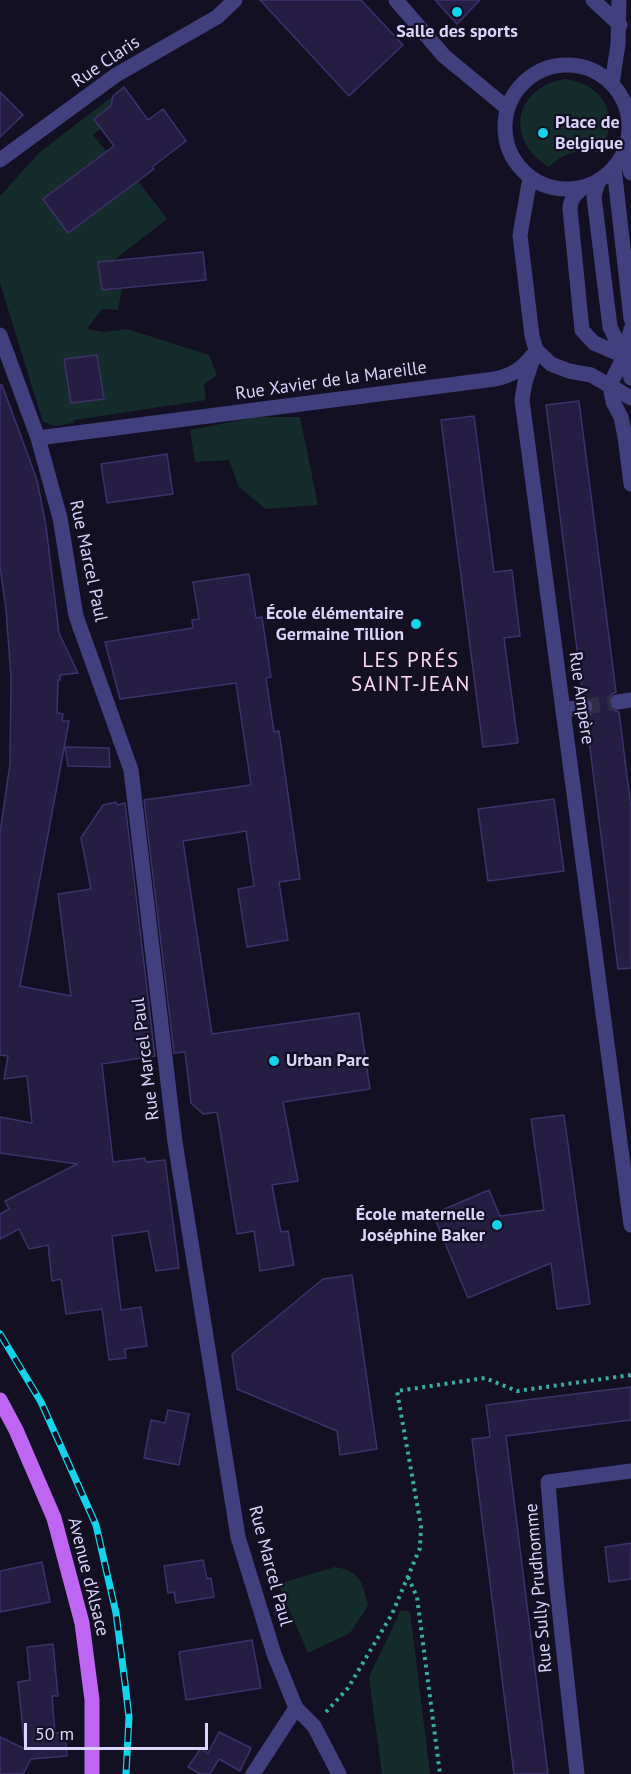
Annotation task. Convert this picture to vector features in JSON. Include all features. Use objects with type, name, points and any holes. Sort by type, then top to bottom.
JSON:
[{"type":"main road","name":"Avenue d'Alsace","points":[[0,1400],[16,1430],[54,1518],[82,1623],[92,1700],[92,1774]]},
{"type":"street","name":"Rue Claris","points":[[0,160],[116,75],[217,17],[235,0]]},
{"type":"street","points":[[396,0],[444,56],[507,108]]},
{"type":"street","points":[[593,0],[620,26]]},
{"type":"street","points":[[612,84],[620,26],[620,0]]},
{"type":"street","points":[[574,65],[589,68],[612,84],[621,95],[629,121],[629,133],[624,150],[614,167],[600,179],[584,187],[562,189],[530,178],[512,158],[504,126],[507,108],[519,87],[537,72],[548,67],[574,65]]},
{"type":"street","points":[[624,150],[631,173]]},
{"type":"street","points":[[614,167],[631,320]]},
{"type":"street","points":[[530,178],[520,235],[532,336],[536,350],[550,364],[569,371],[591,375],[631,398]]},
{"type":"street","points":[[600,179],[594,197],[610,327],[627,351],[631,378]]},
{"type":"street","points":[[584,187],[570,203],[582,330],[594,343],[627,351]]},
{"type":"street","points":[[631,329],[627,351],[610,385],[613,402],[621,417],[631,484]]},
{"type":"street","name":"Rue Marcel Paul","points":[[0,335],[38,438],[60,518],[76,616],[131,770],[175,1142],[238,1537],[274,1654],[296,1708]]},
{"type":"street","name":"Rue Xavier de la Mareille","points":[[38,438],[495,379],[517,372],[536,350]]},
{"type":"street","name":"Rue Ampère","points":[[536,350],[522,399],[631,1225]]},
{"type":"street","points":[[563,710],[585,707]]},
{"type":"street","name":"Rue Sully Prudhomme","points":[[577,1774],[548,1482],[631,1471]]},
{"type":"street","points":[[253,1774],[296,1708],[314,1726],[339,1774]]},
{"type":"path","points":[[314,1726],[348,1688],[392,1614],[420,1548],[421,1526],[397,1391],[485,1378],[517,1391],[631,1376]]},
{"type":"path","points":[[407,1576],[417,1598],[440,1774]]},
{"type":"green space","points":[[564,79],[578,82],[599,95],[609,115],[609,127],[600,153],[573,152],[560,158],[549,167],[535,156],[526,143],[521,130],[521,117],[525,104],[534,93]]},
{"type":"green space","points":[[113,96],[111,106],[94,119],[101,128],[93,135],[107,152],[43,200],[68,233],[138,181],[167,219],[113,261],[98,262],[102,290],[122,288],[118,310],[102,309],[87,329],[104,332],[127,329],[209,355],[217,375],[204,384],[206,400],[74,420],[73,423],[56,426],[43,422],[0,283],[0,196],[40,152]],"holes":[[[97,355],[103,399],[71,403],[65,359]]]},
{"type":"green space","points":[[256,417],[300,417],[318,505],[266,509],[239,487],[229,460],[195,462],[190,430]]},
{"type":"green space","points":[[335,1567],[350,1571],[359,1579],[365,1591],[368,1606],[350,1633],[308,1653],[278,1584]]},
{"type":"green space","points":[[401,1610],[410,1612],[430,1774],[382,1774],[369,1677]]},
{"type":"building","points":[[260,0],[361,0],[403,45],[349,96]]},
{"type":"building","name":"Salle des sports","points":[[435,0],[480,0],[457,24]]},
{"type":"building","points":[[124,87],[148,120],[163,109],[186,141],[152,167],[154,169],[68,233],[43,199],[114,146],[94,119],[111,106],[113,96]]},
{"type":"building","points":[[0,92],[23,115],[0,137]]},
{"type":"building","points":[[203,252],[206,280],[102,290],[98,262]]},
{"type":"building","points":[[97,355],[104,399],[71,403],[64,359]]},
{"type":"building","points":[[0,385],[2,385],[37,480],[46,526],[59,633],[78,673],[60,675],[60,680],[58,680],[57,713],[63,714],[62,721],[69,721],[20,986],[71,996],[58,894],[91,889],[81,838],[103,805],[116,802],[117,805],[125,803],[155,1056],[102,1064],[113,1162],[145,1158],[146,1162],[165,1160],[179,1268],[156,1271],[148,1231],[112,1236],[121,1310],[141,1307],[147,1346],[125,1349],[126,1358],[109,1360],[102,1309],[66,1314],[61,1279],[52,1281],[48,1245],[29,1249],[19,1229],[0,1239],[0,1214],[9,1209],[5,1201],[77,1164],[0,1153],[0,1117],[32,1123],[27,1076],[4,1079],[8,1056],[0,1055],[0,833],[10,764],[11,678],[6,609],[0,567]]},
{"type":"building","points":[[579,401],[616,692],[611,695],[608,703],[611,709],[619,712],[631,808],[631,968],[618,969],[586,717],[591,714],[595,706],[592,701],[583,697],[546,405]]},
{"type":"building","points":[[474,416],[494,572],[512,570],[520,636],[504,638],[518,743],[483,747],[441,420]]},
{"type":"building","points":[[167,454],[173,494],[107,503],[101,464]]},
{"type":"building","points":[[249,574],[256,618],[262,617],[271,677],[266,678],[274,732],[279,731],[300,879],[279,882],[288,940],[247,947],[238,889],[254,886],[246,831],[183,841],[212,1034],[359,1013],[370,1089],[283,1102],[298,1181],[272,1185],[281,1232],[288,1231],[294,1265],[260,1271],[254,1231],[237,1234],[217,1112],[203,1114],[191,1103],[185,1052],[174,1053],[144,800],[251,785],[236,683],[120,699],[105,642],[193,628],[192,620],[199,619],[193,582]]},
{"type":"building","points":[[65,747],[109,748],[110,767],[68,766]]},
{"type":"building","points":[[554,799],[564,871],[488,881],[478,809]]},
{"type":"building","points":[[564,1115],[590,1304],[557,1309],[551,1263],[468,1298],[433,1214],[489,1190],[500,1216],[544,1210],[531,1119]]},
{"type":"building","points":[[352,1275],[377,1449],[340,1455],[337,1431],[237,1389],[232,1354],[323,1279]]},
{"type":"building","points":[[631,1387],[631,1420],[506,1436],[548,1774],[514,1774],[472,1439],[490,1437],[486,1405]]},
{"type":"building","points":[[168,1410],[189,1414],[179,1465],[144,1458],[151,1420],[165,1423]]},
{"type":"building","points":[[631,1543],[631,1579],[609,1582],[605,1547]]},
{"type":"building","points":[[203,1560],[207,1579],[211,1578],[214,1597],[176,1603],[174,1592],[168,1593],[164,1566]]},
{"type":"building","points":[[42,1562],[50,1602],[0,1612],[0,1571]]},
{"type":"building","points":[[252,1640],[261,1688],[186,1700],[179,1652]]},
{"type":"building","points":[[53,1644],[58,1696],[52,1696],[55,1733],[65,1732],[67,1756],[31,1759],[23,1774],[0,1774],[0,1737],[25,1749],[18,1682],[30,1680],[27,1647]]},
{"type":"building","points":[[219,1732],[251,1748],[240,1771],[219,1759],[210,1774],[200,1774],[188,1767],[201,1748],[208,1753]]},
{"type":"tunnel","points":[[585,707],[618,702]]},
{"type":"railway","points":[[0,1334],[41,1402],[96,1525],[116,1613],[125,1683],[129,1717],[126,1774]]},
{"type":"place","name":"Salle des sports","points":[[457,12]]},
{"type":"place","name":"Place de Belgique","points":[[543,133]]},
{"type":"place","name":"École élémentaire Germaine Tillion","points":[[416,624]]},
{"type":"place","name":"Urban Parc","points":[[274,1061]]},
{"type":"place","name":"École maternelle Joséphine Baker","points":[[497,1225]]},
{"type":"district","name":"LES PRÉS SAINT-JEAN","points":[[411,673]]}]
